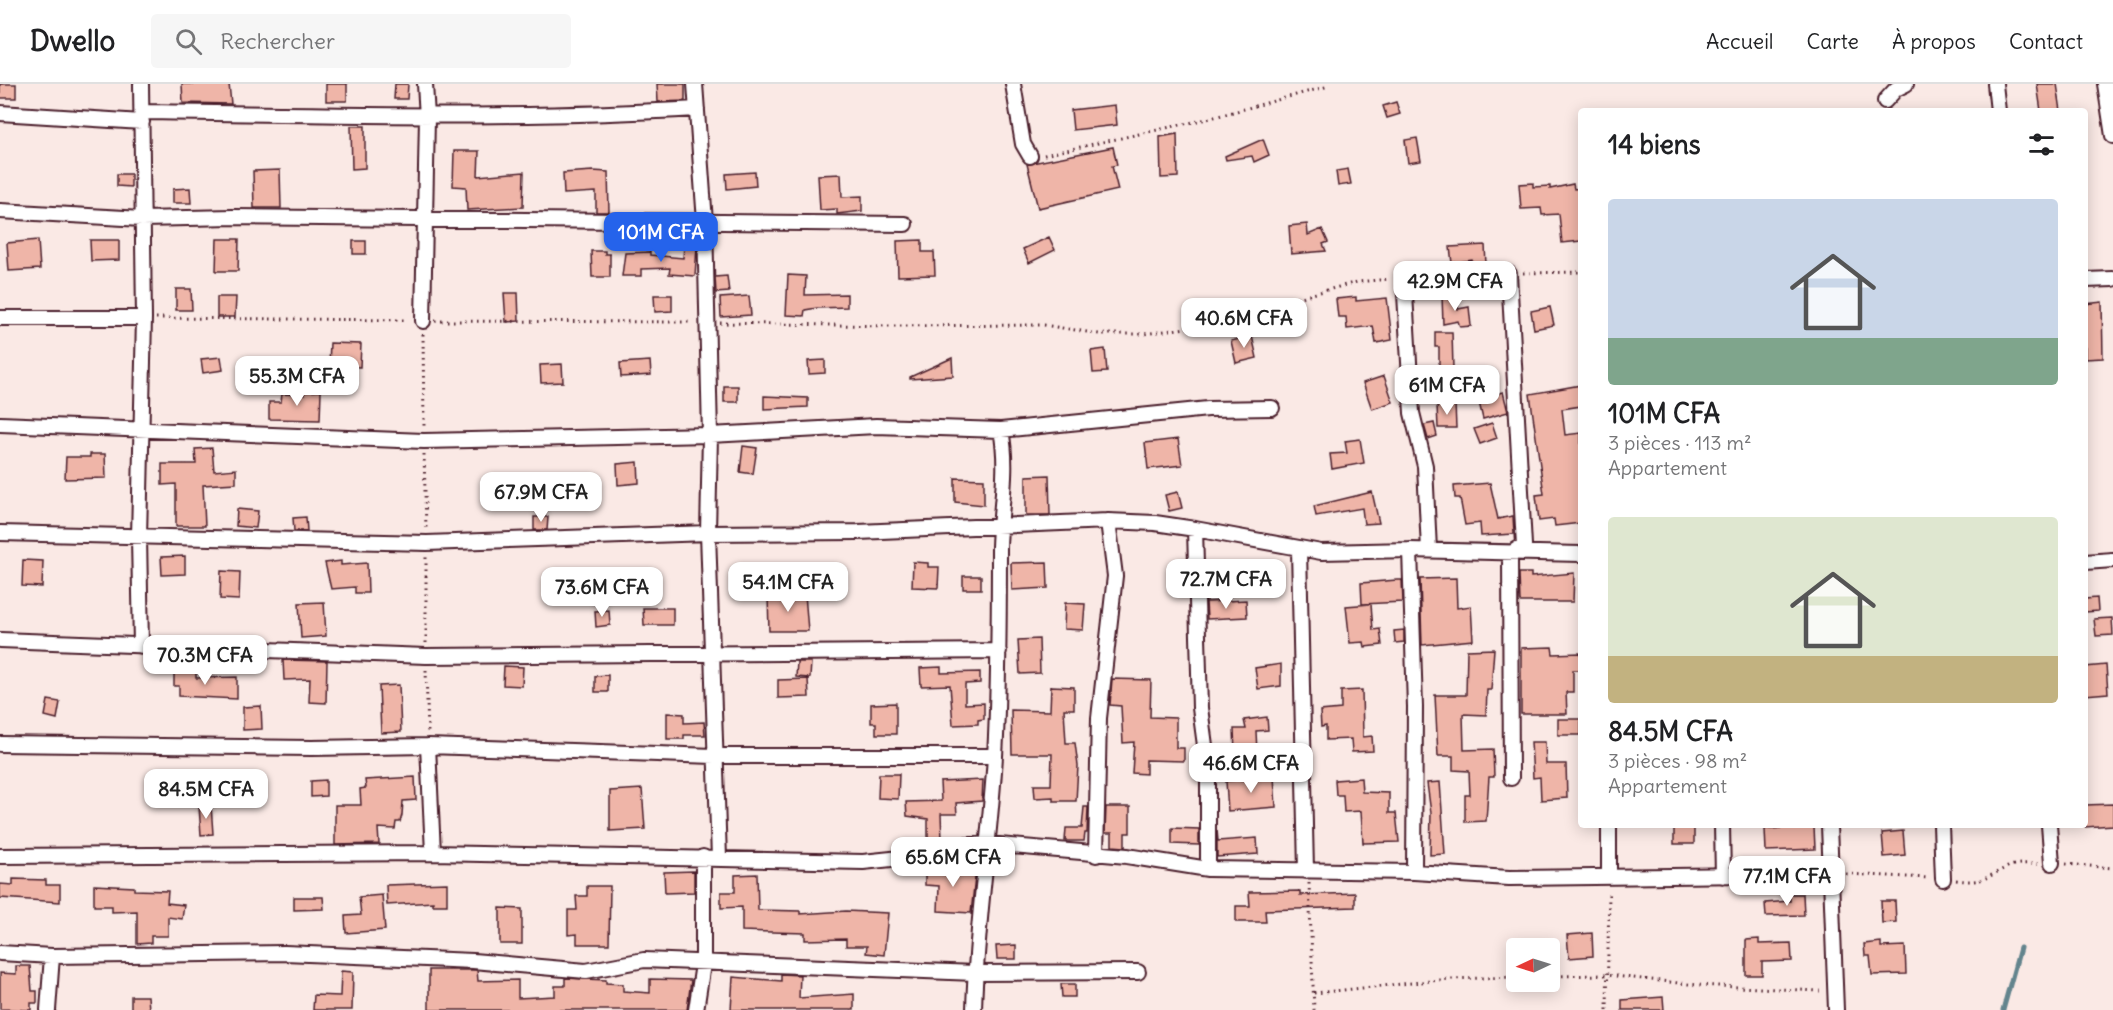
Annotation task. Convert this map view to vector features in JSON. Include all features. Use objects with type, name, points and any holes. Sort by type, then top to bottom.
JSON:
[{"type":"street","points":[[141,84],[144,318],[139,537],[141,646]]},
{"type":"street","points":[[423,321],[428,117],[425,84]]},
{"type":"street","points":[[695,84],[705,222],[710,435],[708,533],[719,858]]},
{"type":"street","points":[[1013,84],[1023,144],[1030,156]]},
{"type":"street","points":[[1885,100],[1906,84]]},
{"type":"street","points":[[1995,84],[1998,108]]},
{"type":"street","points":[[2105,84],[2113,136]]},
{"type":"street","points":[[0,113],[142,117],[428,117],[619,114],[697,110]]},
{"type":"street","points":[[0,211],[142,219],[426,219],[905,224]]},
{"type":"street","points":[[1509,274],[1524,544],[1510,554]]},
{"type":"street","points":[[1404,277],[1412,413],[1425,466],[1429,550]]},
{"type":"street","points":[[2088,280],[2113,279]]},
{"type":"street","points":[[0,318],[144,318]]},
{"type":"street","points":[[0,424],[424,441],[710,435],[876,426],[1001,430],[1208,409],[1272,408]]},
{"type":"street","points":[[974,1010],[975,973],[995,756],[999,651],[999,525],[1005,480],[1005,452],[1001,430]]},
{"type":"street","points":[[0,532],[427,543],[708,533],[858,532],[1108,521],[1155,523],[1299,549],[1358,553],[1410,549],[1510,554],[1578,554]]},
{"type":"street","points":[[1096,855],[1099,718],[1115,576],[1108,521]]},
{"type":"street","points":[[1195,529],[1200,708],[1208,768],[1208,869]]},
{"type":"street","points":[[1299,549],[1306,871]]},
{"type":"street","points":[[1410,549],[1415,707],[1414,872]]},
{"type":"street","points":[[1510,554],[1511,778]]},
{"type":"street","points":[[2088,562],[2113,560]]},
{"type":"street","points":[[0,640],[426,656],[999,651]]},
{"type":"street","points":[[0,744],[312,748],[428,747],[714,756],[995,756]]},
{"type":"street","points":[[428,747],[433,853]]},
{"type":"street","points":[[1609,828],[1609,877]]},
{"type":"street","points":[[1722,828],[1723,876]]},
{"type":"street","points":[[1828,828],[1836,1010]]},
{"type":"street","points":[[1941,828],[1942,879]]},
{"type":"street","points":[[2049,828],[2052,863]]},
{"type":"street","points":[[0,856],[433,853],[863,862],[901,858],[956,846],[988,844],[1022,845],[1096,855],[1127,856],[1208,869],[1414,872],[1509,878],[1829,874]]},
{"type":"street","points":[[696,1010],[703,964],[703,857]]},
{"type":"street","points":[[0,953],[52,956],[285,953],[473,961],[586,971],[644,960],[975,973],[1138,972]]},
{"type":"street","points":[[48,1010],[52,956]]},
{"type":"path","points":[[1030,156],[1207,119],[1329,86]]},
{"type":"path","points":[[144,318],[707,322],[890,326],[1044,325],[1099,334],[1144,334],[1186,328],[1357,282],[1404,277],[1578,272]]},
{"type":"path","points":[[2052,863],[2113,868]]},
{"type":"path","points":[[1306,871],[1311,896],[1310,936],[1314,1010]]},
{"type":"path","points":[[1606,1010],[1609,877]]},
{"type":"path","points":[[1560,976],[1606,975],[1697,985],[1835,992]]},
{"type":"path","points":[[1314,993],[1450,979],[1506,977]]},
{"type":"building","points":[[0,84],[16,84],[16,98],[0,98]]},
{"type":"building","points":[[182,84],[229,84],[231,104],[183,103]]},
{"type":"building","points":[[326,84],[347,84],[347,101],[326,101]]},
{"type":"building","points":[[395,84],[408,84],[407,99],[394,99]]},
{"type":"building","points":[[657,84],[685,84],[685,101],[658,102]]},
{"type":"building","points":[[2037,84],[2057,84],[2061,108],[2041,108]]},
{"type":"building","points":[[1396,102],[1400,114],[1387,118],[1383,106]]},
{"type":"building","points":[[1115,105],[1117,125],[1073,130],[1071,110]]},
{"type":"building","points":[[351,126],[365,126],[365,168],[352,169]]},
{"type":"building","points":[[1177,134],[1178,177],[1161,178],[1160,137]]},
{"type":"building","points":[[1417,138],[1421,161],[1408,163],[1405,140]]},
{"type":"building","points":[[1263,139],[1269,155],[1254,162],[1252,156],[1226,160],[1225,156]]},
{"type":"building","points":[[1113,147],[1117,165],[1112,166],[1118,190],[1038,208],[1027,164]]},
{"type":"building","points":[[454,151],[479,151],[478,176],[524,172],[523,207],[467,210],[466,187],[453,186]]},
{"type":"building","points":[[1348,169],[1351,184],[1338,186],[1336,171]]},
{"type":"building","points":[[280,170],[281,208],[254,208],[253,171]]},
{"type":"building","points":[[608,172],[609,212],[596,212],[596,192],[564,194],[563,173]]},
{"type":"building","points":[[755,172],[756,186],[727,189],[726,174]]},
{"type":"building","points":[[117,174],[131,174],[131,187],[117,186]]},
{"type":"building","points":[[841,174],[842,197],[862,196],[862,211],[837,214],[837,209],[820,210],[818,175]]},
{"type":"building","points":[[1533,183],[1533,187],[1550,186],[1550,189],[1573,184],[1574,189],[1578,188],[1578,241],[1562,243],[1559,214],[1542,215],[1541,208],[1521,209],[1519,184]]},
{"type":"building","points":[[190,188],[191,203],[173,203],[173,189]]},
{"type":"building","points":[[1307,224],[1308,235],[1322,229],[1328,242],[1323,244],[1326,251],[1291,254],[1289,226]]},
{"type":"building","points":[[1049,237],[1055,250],[1029,263],[1023,249]]},
{"type":"building","points":[[217,239],[239,239],[238,271],[216,271]]},
{"type":"building","points":[[38,240],[40,269],[9,271],[7,243]]},
{"type":"building","points":[[90,240],[119,240],[119,260],[91,261]]},
{"type":"building","points":[[922,240],[922,252],[934,252],[935,275],[898,276],[897,241]]},
{"type":"building","points":[[353,241],[366,241],[366,254],[353,254]]},
{"type":"building","points":[[684,245],[697,246],[695,276],[669,274],[670,268],[641,269],[641,276],[622,276],[625,253],[650,252],[650,255],[683,258]]},
{"type":"building","points":[[1485,245],[1486,265],[1473,266],[1472,260],[1452,263],[1450,247]]},
{"type":"building","points":[[591,251],[605,251],[605,254],[610,254],[610,277],[592,277]]},
{"type":"building","points":[[788,275],[806,276],[805,295],[847,294],[847,307],[805,310],[804,316],[786,315]]},
{"type":"building","points":[[727,276],[729,292],[716,293],[715,277]]},
{"type":"building","points":[[176,289],[191,289],[192,310],[176,310]]},
{"type":"building","points":[[504,293],[518,293],[519,321],[506,322]]},
{"type":"building","points":[[654,295],[672,295],[672,311],[655,312]]},
{"type":"building","points":[[1442,295],[1458,296],[1458,309],[1469,307],[1471,326],[1460,327],[1458,321],[1443,324]]},
{"type":"building","points":[[749,296],[751,315],[721,317],[720,298]]},
{"type":"building","points":[[217,297],[236,297],[235,317],[217,317]]},
{"type":"building","points":[[1356,297],[1356,301],[1387,298],[1392,340],[1376,343],[1373,326],[1347,329],[1346,317],[1338,317],[1336,299]]},
{"type":"building","points":[[2102,302],[2103,358],[2088,359],[2088,304]]},
{"type":"building","points":[[1550,307],[1554,325],[1534,329],[1531,311]]},
{"type":"building","points":[[1435,332],[1452,332],[1453,369],[1439,369],[1439,347],[1435,347]]},
{"type":"building","points":[[1252,336],[1257,358],[1236,363],[1231,341]]},
{"type":"building","points":[[330,343],[361,344],[360,367],[329,366]]},
{"type":"building","points":[[1105,349],[1107,372],[1093,373],[1091,351]]},
{"type":"building","points":[[221,357],[223,370],[203,373],[201,359]]},
{"type":"building","points":[[952,358],[953,376],[910,379],[910,377]]},
{"type":"building","points":[[825,360],[825,373],[809,374],[808,361]]},
{"type":"building","points":[[650,361],[651,375],[621,377],[620,363]]},
{"type":"building","points":[[562,364],[563,382],[541,383],[540,365]]},
{"type":"building","points":[[1384,376],[1393,402],[1372,409],[1363,383]]},
{"type":"building","points":[[724,386],[738,386],[738,402],[724,402]]},
{"type":"building","points":[[1578,386],[1578,406],[1562,409],[1565,435],[1578,433],[1578,523],[1555,526],[1554,519],[1539,521],[1536,495],[1544,494],[1530,394]]},
{"type":"building","points":[[321,391],[320,420],[269,419],[269,402],[281,402],[282,394],[304,395],[304,392]]},
{"type":"building","points":[[1503,392],[1508,412],[1483,419],[1478,398]]},
{"type":"building","points":[[764,396],[808,398],[808,407],[764,409]]},
{"type":"building","points":[[1455,404],[1456,428],[1438,428],[1437,405]]},
{"type":"building","points":[[1434,423],[1437,436],[1428,439],[1424,425]]},
{"type":"building","points":[[1492,423],[1497,438],[1480,444],[1474,429]]},
{"type":"building","points":[[1178,439],[1182,465],[1148,469],[1145,443]]},
{"type":"building","points":[[1360,439],[1364,463],[1332,469],[1330,454],[1347,453],[1345,441]]},
{"type":"building","points":[[743,446],[757,448],[753,474],[740,472]]},
{"type":"building","points":[[212,448],[214,471],[236,469],[236,483],[203,485],[205,526],[176,526],[176,484],[162,485],[162,464],[196,464],[195,449]]},
{"type":"building","points":[[90,454],[105,454],[106,478],[65,479],[66,457],[90,457]]},
{"type":"building","points":[[638,462],[639,483],[618,485],[617,464]]},
{"type":"building","points":[[1049,475],[1050,515],[1026,515],[1026,476]]},
{"type":"building","points":[[955,478],[984,479],[984,505],[955,502]]},
{"type":"building","points":[[1490,483],[1498,519],[1513,516],[1514,534],[1481,536],[1480,523],[1465,525],[1460,498],[1455,498],[1454,486]]},
{"type":"building","points":[[1178,492],[1182,508],[1169,511],[1165,495]]},
{"type":"building","points":[[1372,492],[1379,523],[1364,524],[1362,508],[1316,516],[1314,506]]},
{"type":"building","points":[[237,509],[258,511],[256,528],[236,526]]},
{"type":"building","points":[[306,517],[307,531],[294,531],[293,518]]},
{"type":"building","points":[[534,517],[548,517],[547,530],[534,530]]},
{"type":"building","points":[[185,556],[185,574],[162,575],[161,557]]},
{"type":"building","points":[[23,560],[43,561],[42,587],[22,586]]},
{"type":"building","points":[[341,561],[341,565],[367,563],[368,593],[355,593],[355,587],[331,589],[325,563]]},
{"type":"building","points":[[913,562],[928,563],[928,567],[939,567],[938,588],[912,587]]},
{"type":"building","points":[[1047,562],[1048,588],[1012,590],[1011,563]]},
{"type":"building","points":[[221,571],[240,572],[239,600],[220,599]]},
{"type":"building","points":[[1519,573],[1531,573],[1531,577],[1574,573],[1573,602],[1520,602]]},
{"type":"building","points":[[963,576],[981,576],[981,589],[963,589]]},
{"type":"building","points":[[1456,578],[1457,608],[1471,606],[1473,640],[1422,645],[1420,579]]},
{"type":"building","points":[[1402,580],[1403,602],[1362,604],[1361,583]]},
{"type":"building","points":[[805,594],[808,631],[769,631],[768,596]]},
{"type":"building","points":[[2097,598],[2098,611],[2088,612],[2088,599]]},
{"type":"building","points":[[1246,600],[1247,617],[1207,619],[1206,602]]},
{"type":"building","points":[[324,602],[326,636],[301,638],[299,603]]},
{"type":"building","points":[[1065,603],[1085,604],[1083,630],[1064,629]]},
{"type":"building","points":[[1371,604],[1373,630],[1380,629],[1382,645],[1365,647],[1364,642],[1350,643],[1346,606]]},
{"type":"building","points":[[643,608],[673,608],[673,625],[644,625]]},
{"type":"building","points":[[609,610],[610,625],[596,627],[595,611]]},
{"type":"building","points":[[2112,618],[2113,635],[2096,636],[2094,619]]},
{"type":"building","points":[[1404,630],[1404,642],[1395,643],[1394,631]]},
{"type":"building","points":[[1039,639],[1040,673],[1020,674],[1018,640]]},
{"type":"building","points":[[1552,647],[1553,654],[1578,653],[1578,670],[1573,670],[1573,692],[1566,692],[1567,714],[1521,714],[1521,648]]},
{"type":"building","points":[[1494,649],[1491,690],[1487,690],[1486,715],[1463,714],[1464,750],[1493,749],[1494,777],[1489,777],[1486,821],[1465,822],[1465,795],[1470,795],[1469,771],[1453,770],[1453,756],[1438,756],[1435,695],[1466,695],[1467,650]]},
{"type":"building","points":[[283,660],[327,661],[326,703],[309,702],[310,679],[284,680]]},
{"type":"building","points":[[797,662],[811,662],[810,678],[796,677]]},
{"type":"building","points":[[1281,664],[1281,686],[1258,689],[1255,668]]},
{"type":"building","points":[[2106,665],[2108,693],[2088,695],[2088,667]]},
{"type":"building","points":[[504,666],[523,667],[522,686],[503,685]]},
{"type":"building","points":[[941,667],[941,673],[980,672],[980,683],[965,684],[965,704],[984,703],[984,719],[978,720],[978,724],[953,725],[950,685],[921,686],[920,668]]},
{"type":"building","points":[[174,670],[196,670],[196,678],[237,677],[237,699],[179,696],[179,686],[174,686]]},
{"type":"building","points":[[608,675],[608,692],[595,692],[595,676]]},
{"type":"building","points":[[808,679],[809,697],[778,698],[778,680]]},
{"type":"building","points":[[1112,679],[1151,680],[1150,717],[1176,718],[1176,748],[1184,748],[1184,761],[1146,760],[1146,774],[1132,773],[1134,742],[1123,743],[1121,706],[1110,705]]},
{"type":"building","points":[[399,685],[401,732],[381,733],[379,686]]},
{"type":"building","points":[[1051,686],[1074,687],[1074,709],[1064,709],[1066,743],[1075,743],[1078,766],[1076,801],[1053,801],[1053,797],[1035,798],[1034,785],[1051,785],[1052,754],[1012,754],[1011,710],[1050,711]]},
{"type":"building","points":[[1362,690],[1363,737],[1372,736],[1373,751],[1352,752],[1351,739],[1326,740],[1326,726],[1321,727],[1320,711],[1341,709],[1341,691]]},
{"type":"building","points":[[48,700],[60,702],[57,719],[45,716]]},
{"type":"building","points":[[896,703],[896,734],[876,734],[876,723],[871,723],[871,704]]},
{"type":"building","points":[[261,706],[262,729],[243,730],[243,707]]},
{"type":"building","points":[[667,713],[684,714],[684,723],[704,722],[705,735],[684,735],[684,739],[667,739]]},
{"type":"building","points":[[1267,717],[1268,730],[1256,731],[1257,753],[1235,753],[1234,729],[1246,729],[1244,720]]},
{"type":"building","points":[[1558,719],[1578,719],[1578,735],[1558,735]]},
{"type":"building","points":[[1531,742],[1545,742],[1546,764],[1566,764],[1567,798],[1541,800],[1540,777],[1533,778]]},
{"type":"building","points":[[879,774],[899,774],[898,799],[878,798]]},
{"type":"building","points":[[415,777],[416,800],[403,801],[400,822],[396,822],[395,829],[378,828],[379,844],[335,845],[335,805],[361,805],[360,789],[366,788],[365,780]]},
{"type":"building","points":[[1274,777],[1276,807],[1228,811],[1226,781]]},
{"type":"building","points":[[1361,778],[1362,792],[1389,793],[1389,813],[1396,813],[1399,842],[1363,843],[1361,811],[1344,812],[1343,795],[1336,795],[1335,780]]},
{"type":"building","points":[[326,780],[326,796],[311,797],[311,781]]},
{"type":"building","points":[[983,780],[982,801],[956,803],[957,814],[941,814],[942,840],[928,840],[928,819],[907,816],[906,802],[941,801],[940,782]]},
{"type":"building","points":[[1440,782],[1445,854],[1430,855],[1431,813],[1427,783]]},
{"type":"building","points":[[642,789],[645,829],[610,831],[610,791]]},
{"type":"building","points":[[2113,804],[2113,825],[2088,827],[2088,805]]},
{"type":"building","points":[[211,805],[213,834],[201,835],[199,806]]},
{"type":"building","points":[[1084,807],[1088,807],[1087,833],[1085,833],[1084,841],[1065,841],[1066,828],[1082,828]]},
{"type":"building","points":[[1106,807],[1130,807],[1130,833],[1125,833],[1125,847],[1112,846],[1112,833],[1105,833]]},
{"type":"building","points":[[1172,828],[1199,829],[1199,845],[1172,844]]},
{"type":"building","points":[[1674,828],[1694,828],[1694,844],[1674,844]]},
{"type":"building","points":[[1814,828],[1815,849],[1766,851],[1765,829]]},
{"type":"building","points":[[1217,830],[1218,841],[1257,838],[1258,854],[1217,857]]},
{"type":"building","points":[[1903,831],[1905,855],[1884,857],[1882,833]]},
{"type":"building","points":[[925,868],[976,868],[971,913],[938,911],[939,886],[925,885]]},
{"type":"building","points":[[694,871],[694,892],[665,893],[664,872]]},
{"type":"building","points":[[757,874],[758,910],[800,911],[800,914],[846,911],[888,913],[884,955],[866,953],[867,946],[846,946],[846,939],[805,940],[805,933],[742,931],[742,907],[721,908],[721,892],[735,892],[735,875]]},
{"type":"building","points":[[13,879],[46,880],[46,885],[60,885],[60,902],[0,898],[0,884],[13,885]]},
{"type":"building","points":[[447,883],[447,905],[433,905],[433,902],[387,905],[386,885]]},
{"type":"building","points":[[94,885],[168,891],[167,903],[184,905],[182,919],[168,917],[168,936],[151,936],[151,943],[137,944],[137,911],[112,912],[112,906],[94,906]]},
{"type":"building","points":[[587,886],[610,886],[609,944],[577,944],[577,934],[568,935],[568,910],[577,910],[576,896],[587,896]]},
{"type":"building","points":[[1300,891],[1300,895],[1355,893],[1355,907],[1265,910],[1266,922],[1236,922],[1236,906],[1250,906],[1249,892]]},
{"type":"building","points":[[1790,894],[1803,894],[1804,915],[1766,916],[1765,903],[1790,901]]},
{"type":"building","points":[[382,895],[385,930],[346,933],[345,916],[361,915],[359,897]]},
{"type":"building","points":[[294,897],[323,897],[324,909],[294,910]]},
{"type":"building","points":[[1881,901],[1895,901],[1896,922],[1882,923]]},
{"type":"building","points":[[500,908],[522,909],[522,944],[500,944]]},
{"type":"building","points":[[1592,933],[1593,956],[1569,958],[1567,935]]},
{"type":"building","points":[[1759,939],[1759,944],[1791,943],[1792,961],[1762,962],[1762,975],[1746,975],[1746,940]]},
{"type":"building","points":[[1881,942],[1881,947],[1905,946],[1906,974],[1872,975],[1870,956],[1865,956],[1864,944]]},
{"type":"building","points":[[1016,945],[1016,959],[997,959],[996,946]]},
{"type":"building","points":[[16,966],[30,966],[32,991],[37,991],[37,1003],[31,1003],[31,1010],[0,1009],[0,973],[16,974]]},
{"type":"building","points":[[429,970],[477,970],[478,981],[518,980],[518,998],[555,996],[555,986],[565,986],[565,978],[606,980],[606,983],[623,984],[623,991],[650,993],[650,979],[691,980],[687,1010],[429,1010]]},
{"type":"building","points":[[341,971],[353,972],[352,1010],[313,1010],[314,995],[340,996]]},
{"type":"building","points":[[781,974],[800,975],[799,998],[854,994],[854,1010],[731,1010],[733,977],[781,981]]},
{"type":"building","points":[[1061,984],[1075,984],[1075,997],[1062,997]]},
{"type":"building","points":[[131,996],[148,996],[149,1010],[131,1010]]},
{"type":"building","points":[[1663,997],[1664,1010],[1622,1010],[1622,1000]]},
{"type":"waterway","points":[[2003,1010],[2020,948]]}]
